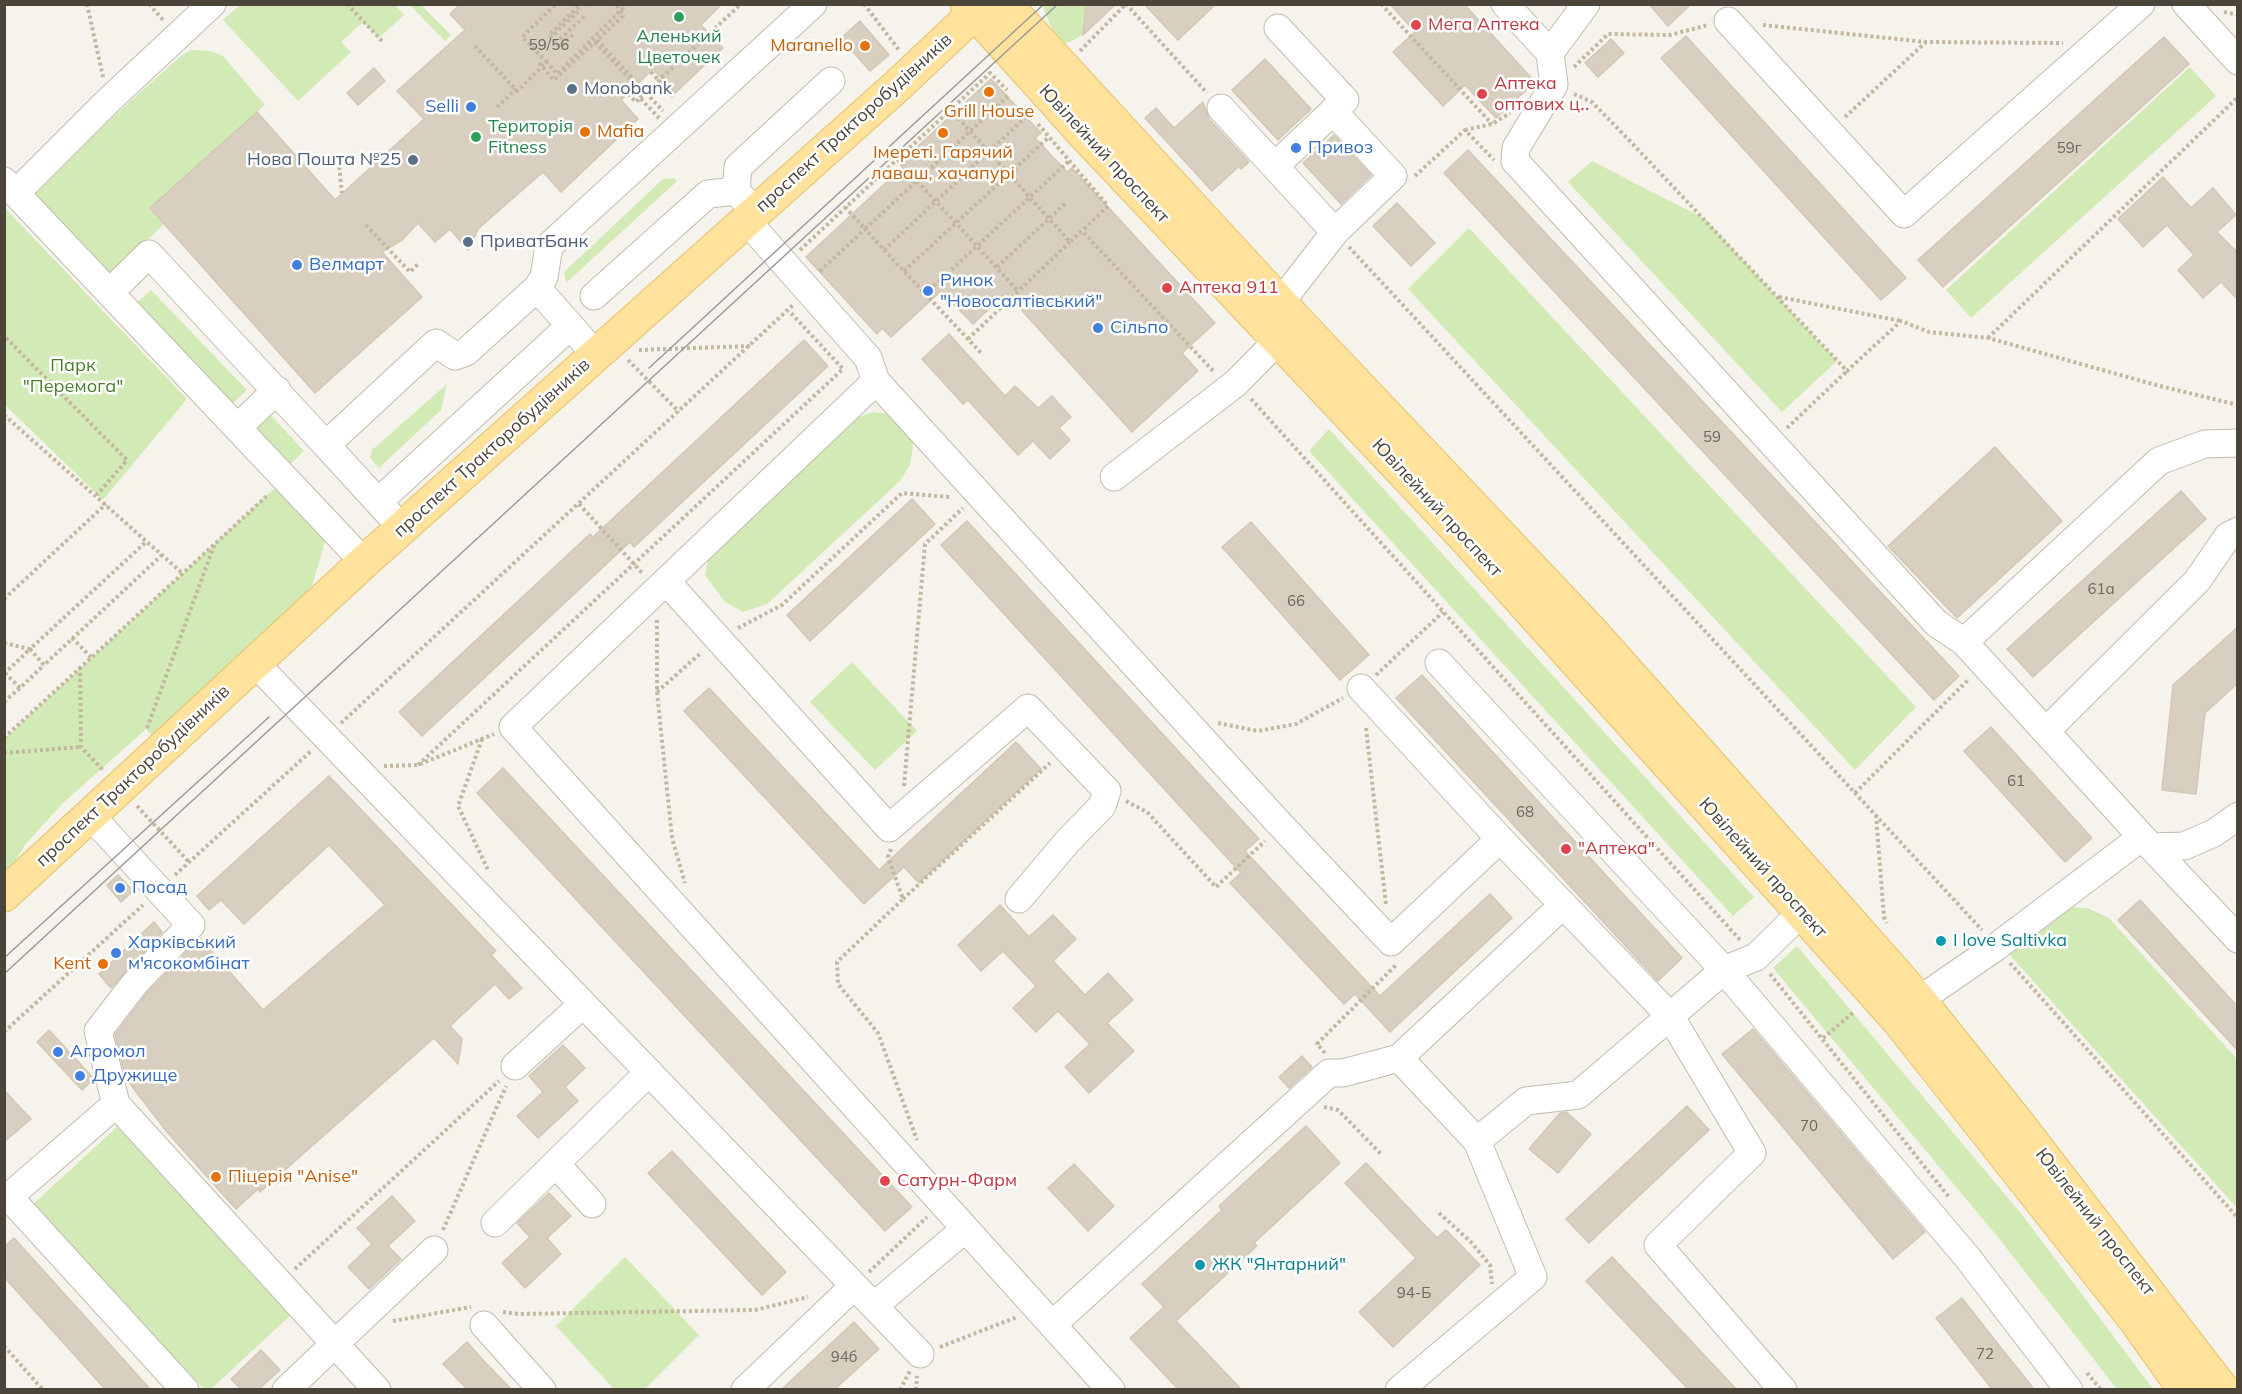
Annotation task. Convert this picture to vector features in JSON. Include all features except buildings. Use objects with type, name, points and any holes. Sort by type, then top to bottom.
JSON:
[{"type":"main road","name":"Ювілейний проспект","points":[[1005,4],[1285,321]]},
{"type":"main road","name":"Ювілейний проспект","points":[[975,8],[1083,134],[1285,321],[1590,630],[1724,803],[1802,912],[1908,1010],[2185,1389]]},
{"type":"main road","name":"проспект Тракторобудівників","points":[[4,896],[364,562],[611,356],[746,208],[897,86],[975,8]]},
{"type":"main road","name":"Ювілейний проспект","points":[[1724,803],[2117,1250],[2223,1389]]},
{"type":"street","points":[[212,4],[108,101],[10,187],[364,562]]},
{"type":"street","points":[[326,445],[436,343],[455,356],[466,352],[537,288],[544,277],[546,253],[554,240],[813,4]]},
{"type":"street","points":[[1505,4],[1550,53],[1554,86],[1516,148],[1515,161],[1936,624],[1964,642],[2238,939]]},
{"type":"street","points":[[1550,53],[1587,4]]},
{"type":"street","points":[[1728,21],[1904,214],[2141,4]]},
{"type":"street","points":[[2186,4],[2238,61]]},
{"type":"street","points":[[1275,166],[1345,100],[1278,28]]},
{"type":"street","points":[[831,81],[738,167],[746,208],[804,285],[868,358],[876,381],[1276,820],[1391,942],[1500,838]]},
{"type":"street","points":[[1221,108],[1335,231]]},
{"type":"street","points":[[1114,477],[1236,383],[1285,321],[1335,231],[1393,176],[1333,111]]},
{"type":"street","points":[[594,296],[708,194],[746,208]]},
{"type":"street","points":[[110,292],[149,254],[403,528]]},
{"type":"street","points":[[537,288],[570,326],[611,356]]},
{"type":"street","points":[[378,502],[570,326]]},
{"type":"street","points":[[876,381],[513,727],[1111,1389]]},
{"type":"street","points":[[237,428],[277,390]]},
{"type":"street","points":[[1964,642],[2159,461],[2205,444],[2234,439]]},
{"type":"street","points":[[2046,731],[2197,581],[2228,536],[2238,531]]},
{"type":"street","points":[[662,585],[718,638],[889,828],[1028,708],[1107,791],[1102,806],[1067,842],[1019,899]]},
{"type":"street","points":[[255,663],[920,1354]]},
{"type":"street","points":[[1439,663],[1724,970],[1966,1257],[2077,1380]]},
{"type":"street","points":[[1361,688],[1670,1016],[1752,1153],[1658,1245],[1782,1389]]},
{"type":"street","points":[[91,816],[191,925],[136,982],[98,1031],[116,1104],[279,1283],[344,1337],[377,1389]]},
{"type":"street","points":[[1908,1010],[2147,842],[2184,846],[2214,833],[2238,816]]},
{"type":"street","points":[[1044,1317],[1329,1073],[1343,1073],[1399,1058],[1563,905]]},
{"type":"street","points":[[1477,1141],[1526,1101],[1578,1095],[1724,970],[1756,957],[1802,912]]},
{"type":"street","points":[[515,1066],[583,1004]]},
{"type":"street","points":[[1399,1058],[1477,1141],[1533,1277],[1399,1389]]},
{"type":"street","points":[[495,1223],[648,1072]]},
{"type":"street","points":[[116,1104],[7,1199],[185,1389]]},
{"type":"street","points":[[556,1164],[592,1204]]},
{"type":"street","points":[[874,1306],[965,1229]]},
{"type":"street","points":[[286,1389],[434,1251]]},
{"type":"street","points":[[745,1389],[854,1286]]},
{"type":"street","points":[[486,1315],[542,1389]]},
{"type":"path","points":[[87,4],[108,101]]},
{"type":"path","points":[[347,4],[382,41]]},
{"type":"path","points":[[553,6],[522,37],[557,74],[622,16],[616,4]]},
{"type":"path","points":[[539,63],[555,80],[627,4]]},
{"type":"path","points":[[628,94],[636,102],[741,4]]},
{"type":"path","points":[[864,4],[899,50]]},
{"type":"path","points":[[1073,58],[1126,4],[1221,108]]},
{"type":"path","points":[[1382,4],[1492,124]]},
{"type":"path","points":[[554,33],[581,8]]},
{"type":"path","points":[[573,35],[560,47],[549,34],[581,8]]},
{"type":"path","points":[[560,39],[586,15]]},
{"type":"path","points":[[1847,371],[1592,102],[1554,86],[1608,34],[1670,34],[1728,21],[1926,42],[2097,43]]},
{"type":"path","points":[[594,40],[633,82]]},
{"type":"path","points":[[594,40],[665,112],[659,118],[640,98]]},
{"type":"path","points":[[1829,132],[1926,42]]},
{"type":"path","points":[[475,46],[514,90]]},
{"type":"path","points":[[499,104],[514,90],[518,91],[547,62]]},
{"type":"path","points":[[651,72],[674,97]]},
{"type":"path","points":[[794,255],[990,73],[1017,101]]},
{"type":"path","points":[[4,1032],[789,311],[804,285],[1010,94]]},
{"type":"path","points":[[1988,338],[2238,97]]},
{"type":"path","points":[[968,339],[1108,206],[1024,108]]},
{"type":"path","points":[[950,109],[1070,242]]},
{"type":"path","points":[[884,250],[1029,114]]},
{"type":"path","points":[[1413,178],[1465,130],[1497,164]]},
{"type":"path","points":[[904,271],[1049,137]]},
{"type":"path","points":[[338,155],[342,193]]},
{"type":"path","points":[[897,159],[1018,291]]},
{"type":"path","points":[[926,294],[1069,161]]},
{"type":"path","points":[[997,267],[1067,202]]},
{"type":"path","points":[[846,207],[983,355]]},
{"type":"path","points":[[366,225],[410,272],[419,263]]},
{"type":"path","points":[[1082,231],[1221,380],[1236,383],[1756,957],[1952,1201]]},
{"type":"path","points":[[1335,231],[1876,815],[2238,1218]]},
{"type":"path","points":[[1778,297],[1824,304],[1901,321],[1929,332],[1988,338],[2156,385],[2238,405]]},
{"type":"path","points":[[418,765],[843,369],[789,311]]},
{"type":"path","points":[[1771,443],[1901,321]]},
{"type":"path","points":[[6,338],[127,460],[97,495]]},
{"type":"path","points":[[637,350],[751,346]]},
{"type":"path","points":[[611,356],[679,412]]},
{"type":"path","points":[[5,418],[97,495],[181,572]]},
{"type":"path","points":[[4,738],[181,572],[285,479]]},
{"type":"path","points":[[657,692],[718,638],[782,605],[902,493],[960,498]]},
{"type":"path","points":[[4,599],[106,504]]},
{"type":"path","points":[[579,504],[633,563],[662,585],[657,692],[672,838],[688,891]]},
{"type":"path","points":[[20,688],[5,673],[147,541]]},
{"type":"path","points":[[146,729],[216,541]]},
{"type":"path","points":[[4,702],[162,555]]},
{"type":"path","points":[[1210,721],[1257,731],[1296,724],[1361,688],[1443,612]]},
{"type":"path","points":[[72,638],[91,657]]},
{"type":"path","points":[[4,643],[30,649],[44,665]]},
{"type":"path","points":[[80,667],[81,747],[108,775]]},
{"type":"path","points":[[1855,793],[1973,675]]},
{"type":"path","points":[[1343,1073],[1317,1044],[1404,957],[1391,942],[1361,688]]},
{"type":"path","points":[[357,768],[418,765],[513,727]]},
{"type":"path","points":[[482,739],[458,806],[491,877]]},
{"type":"path","points":[[4,753],[81,747]]},
{"type":"path","points":[[903,899],[1066,748]]},
{"type":"path","points":[[103,770],[111,761]]},
{"type":"path","points":[[1107,791],[1147,812],[1216,887],[1267,840]]},
{"type":"path","points":[[136,806],[189,862]]},
{"type":"path","points":[[1876,815],[1884,917],[1890,927]]},
{"type":"path","points":[[1823,1038],[1855,1011]]},
{"type":"path","points":[[434,1251],[515,1066]]},
{"type":"path","points":[[279,1283],[515,1066]]},
{"type":"path","points":[[1319,1108],[1327,1106],[1338,1110],[1382,1155]]},
{"type":"path","points":[[1439,1213],[1471,1242],[1490,1265],[1492,1283],[1490,1294]]},
{"type":"path","points":[[344,1337],[467,1307],[486,1315],[755,1310],[810,1296]]},
{"type":"path","points":[[920,1354],[1044,1317]]},
{"type":"path","points":[[4,1346],[43,1389]]},
{"type":"path","points":[[2077,1380],[2100,1389]]},
{"type":"green space","points":[[240,5],[395,5],[404,15],[379,38],[363,22],[341,42],[351,52],[298,101],[223,20]]},
{"type":"green space","points":[[410,5],[421,5],[451,35],[445,41]]},
{"type":"green space","points":[[1042,5],[1086,5],[1083,35],[1065,44],[1052,29]]},
{"type":"green space","points":[[192,50],[211,51],[223,56],[265,105],[150,208],[164,224],[120,267],[104,273],[32,195],[106,123],[182,55]]},
{"type":"green space","points":[[2190,67],[2216,96],[1971,318],[1946,290]]},
{"type":"green space","points":[[1592,161],[1705,219],[1837,361],[1782,412],[1568,182]]},
{"type":"green space","points":[[674,178],[677,181],[566,283],[564,272],[663,179]]},
{"type":"green space","name":"Парк \"Перемога\"","points":[[4,207],[187,399],[103,500],[5,405]]},
{"type":"green space","points":[[1469,228],[1916,707],[1855,770],[1408,289]]},
{"type":"green space","points":[[151,290],[247,390],[229,407],[133,306]]},
{"type":"green space","points":[[447,384],[441,410],[379,468],[370,458],[372,450]]},
{"type":"green space","points":[[266,410],[304,451],[285,469],[247,428]]},
{"type":"green space","points":[[872,412],[891,414],[914,440],[910,465],[900,481],[767,604],[743,612],[725,602],[705,575],[711,548],[849,421]]},
{"type":"green space","points":[[1329,429],[1754,897],[1733,916],[1309,451]]},
{"type":"green space","points":[[278,485],[327,536],[308,598],[157,741],[146,729],[62,804],[25,845],[5,877],[5,738]]},
{"type":"green space","points":[[852,662],[917,731],[875,770],[810,702]]},
{"type":"green space","points":[[2065,907],[2087,908],[2109,918],[2237,1059],[2237,1208],[2008,953]]},
{"type":"green space","points":[[1797,946],[2023,1216],[2153,1389],[2117,1389],[1997,1236],[1773,968]]},
{"type":"green space","points":[[117,1127],[292,1314],[211,1389],[204,1389],[32,1205]]},
{"type":"green space","points":[[625,1257],[699,1335],[645,1389],[614,1389],[556,1326]]},
{"type":"tram line","points":[[649,368],[1044,4]]},
{"type":"tram line","points":[[4,974],[1058,4]]},
{"type":"tram line","points":[[4,958],[269,717]]},
{"type":"place","name":"Аленький Цветочек","points":[[679,17]]},
{"type":"place","name":"Мега Аптека","points":[[1416,25]]},
{"type":"place","name":"Maranello","points":[[865,46]]},
{"type":"place","name":"Monobank","points":[[572,89]]},
{"type":"place","name":"Grill House","points":[[989,92]]},
{"type":"place","name":"Аптека оптових ц‥","points":[[1482,94]]},
{"type":"place","name":"Selli","points":[[471,107]]},
{"type":"place","name":"Mafia","points":[[585,132]]},
{"type":"place","name":"Імереті. Гарячий лаваш, хачапурі","points":[[943,133]]},
{"type":"place","name":"Територія Fitness","points":[[476,137]]},
{"type":"place","name":"Привоз","points":[[1296,148]]},
{"type":"place","name":"Нова Пошта №25","points":[[413,160]]},
{"type":"place","name":"ПриватБанк","points":[[468,242]]},
{"type":"place","name":"Велмарт","points":[[297,265]]},
{"type":"place","name":"Аптека 911","points":[[1167,288]]},
{"type":"place","name":"Ринок \"Новосалтівський\"","points":[[928,291]]},
{"type":"place","name":"Сільпо","points":[[1098,328]]},
{"type":"place","name":"\"Аптека\"","points":[[1566,849]]},
{"type":"place","name":"Посад","points":[[120,888]]},
{"type":"place","name":"I love Saltivka","points":[[1941,941]]},
{"type":"place","name":"Харківський м'ясокомбінат","points":[[116,953]]},
{"type":"place","name":"Kent","points":[[103,964]]},
{"type":"place","name":"Агромол","points":[[58,1052]]},
{"type":"place","name":"Дружище","points":[[80,1076]]},
{"type":"place","name":"Піцерія \"Anise\"","points":[[216,1177]]},
{"type":"place","name":"Сатурн-Фарм","points":[[885,1181]]},
{"type":"place","name":"ЖК \"Янтарний\"","points":[[1200,1265]]}]
